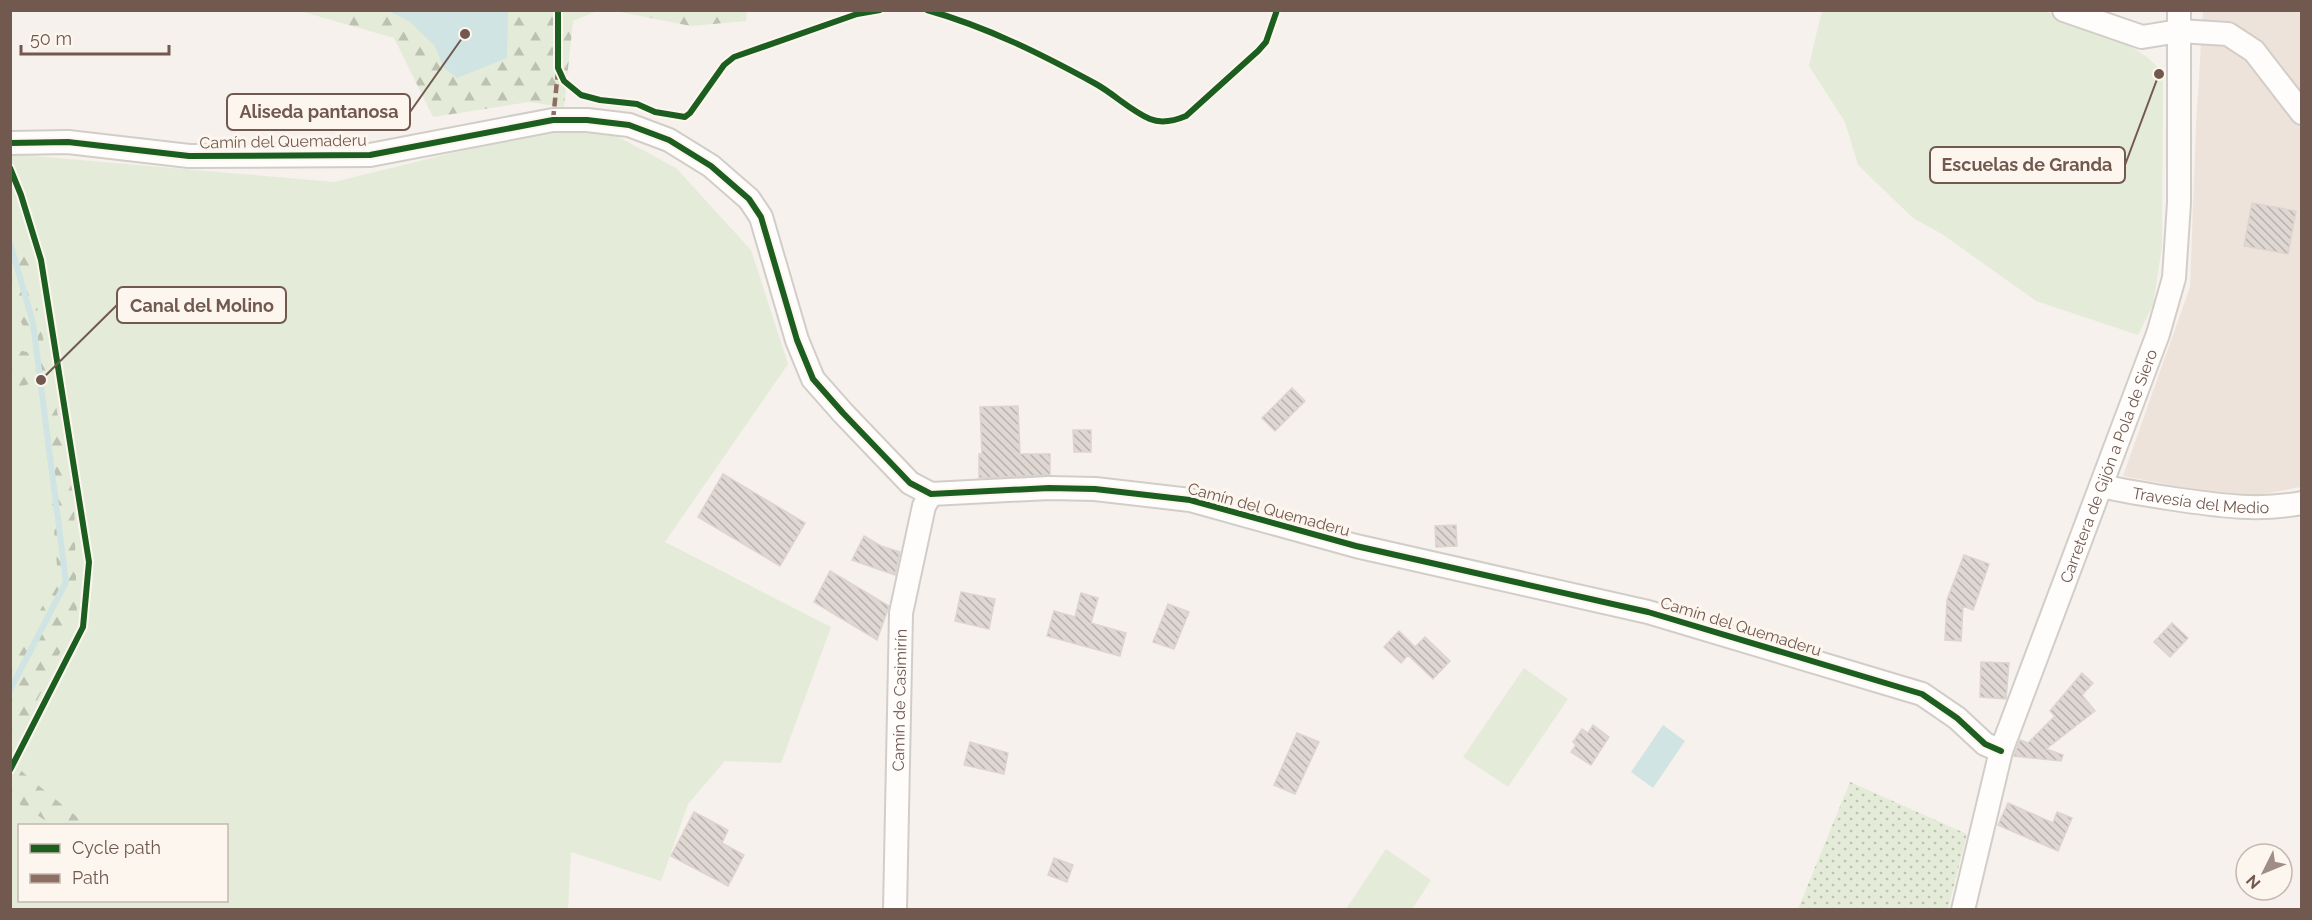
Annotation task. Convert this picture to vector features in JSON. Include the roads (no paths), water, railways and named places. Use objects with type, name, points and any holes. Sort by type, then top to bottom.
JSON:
[{"type":"street","points":[[2064,10],[2142,38],[2179,21],[2228,34],[2254,51],[2301,113]]},
{"type":"street","name":"Carretera de Gijón a Pola de Siero","points":[[1962,909],[2001,751],[2158,334],[2174,278],[2179,203],[2179,21]]},
{"type":"street","name":"Camín del Quemaderu","points":[[10,143],[68,142],[189,156],[370,154],[553,120],[587,120],[628,125],[669,140],[711,166],[749,199],[761,217],[796,340],[813,379],[910,483],[931,494],[950,491],[1072,488],[1190,500],[1356,546],[1648,612],[1922,694],[1957,718],[1985,744],[2001,751]]},
{"type":"street","name":"Travesía del Medio","points":[[2102,486],[2126,492],[2239,508],[2278,507],[2301,503]]},
{"type":"street","name":"Camín de Casimirín","points":[[896,909],[902,613],[924,506],[931,494]]},
{"type":"waterway","points":[[10,243],[33,323],[66,582],[10,690]]},
{"type":"place","name":"Aliseda pantanosa","points":[[465,34]]},
{"type":"place","name":"Escuelas de Granda","points":[[2159,74]]},
{"type":"place","name":"Canal del Molino","points":[[41,380]]}]
